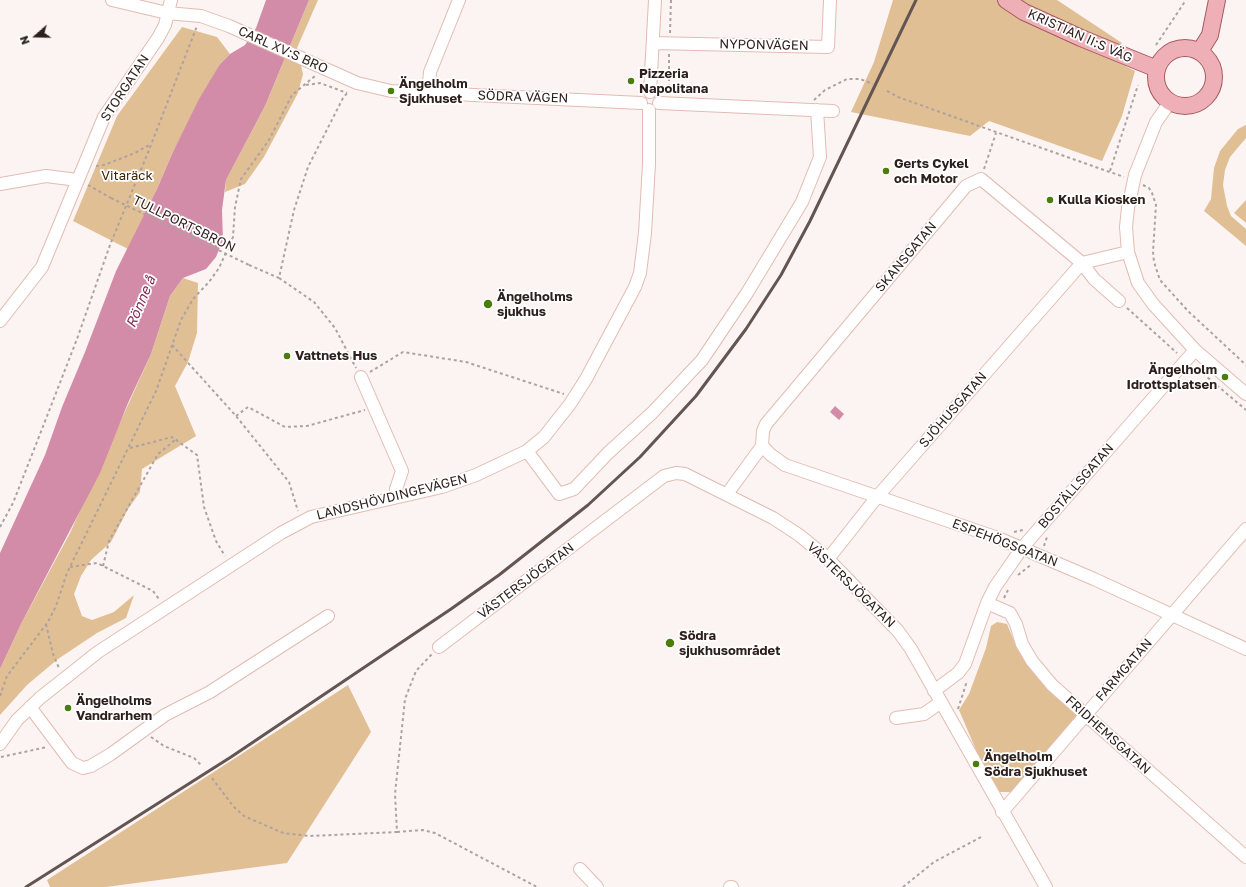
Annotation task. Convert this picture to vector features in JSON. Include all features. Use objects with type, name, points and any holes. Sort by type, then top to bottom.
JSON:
[{"type":"main road","name":"KRISTIAN II:S VÄG","points":[[1006,0],[1024,12],[1081,38],[1157,69]]},
{"type":"main road","points":[[1200,51],[1210,35],[1217,0]]},
{"type":"main road","points":[[1190,47],[1200,51],[1208,57],[1213,66],[1215,76],[1213,87],[1204,99],[1190,106],[1180,106],[1170,102],[1163,96],[1158,88],[1156,78],[1157,69],[1162,59],[1174,50],[1190,47]]},
{"type":"street","name":"CARL XV:S BRO","points":[[112,0],[167,13],[201,16],[229,26],[336,74]]},
{"type":"street","name":"STORGATAN","points":[[0,321],[42,267],[104,117],[158,38],[164,25],[171,0]]},
{"type":"street","points":[[428,93],[430,72],[459,0]]},
{"type":"street","points":[[650,105],[643,96],[650,92],[655,0]]},
{"type":"street","name":"NYPONVÄGEN","points":[[653,43],[828,47],[830,0]]},
{"type":"street","name":"SÖDRA VÄGEN","points":[[336,74],[357,82],[391,91],[650,105],[833,111]]},
{"type":"street","points":[[1170,102],[1156,122],[1135,174],[1127,221],[1128,252],[1138,283],[1153,304],[1195,350],[1246,394]]},
{"type":"street","name":"LANDSHÖVDINGEVÄGEN","points":[[0,744],[17,720],[62,679],[98,652],[165,607],[281,532],[311,517],[442,487],[476,475],[527,451],[544,437],[570,404],[586,378],[635,287],[642,260],[645,233],[649,164],[650,105]]},
{"type":"street","points":[[527,451],[559,494],[574,489],[608,453],[652,414],[702,360],[747,292],[802,202],[820,157],[812,110]]},
{"type":"street","points":[[0,184],[46,176],[78,180]]},
{"type":"street","points":[[981,179],[1082,263],[1094,279],[1119,301]]},
{"type":"street","name":"SKANSGATAN","points":[[762,446],[763,431],[766,424],[966,186],[981,179]]},
{"type":"street","points":[[1082,263],[1128,252]]},
{"type":"street","name":"SJÖHUSGATAN","points":[[828,559],[878,497],[1082,263]]},
{"type":"street","name":"BOSTÄLLSGATAN","points":[[934,690],[958,672],[964,664],[987,603],[995,587],[1022,548],[1195,350]]},
{"type":"street","points":[[361,377],[402,470],[396,489],[397,497]]},
{"type":"street","points":[[727,494],[762,446]]},
{"type":"street","name":"ESPEHÖGSGATAN","points":[[762,446],[771,455],[785,465],[808,474],[863,490],[878,497],[998,538],[1040,555],[1246,649]]},
{"type":"street","name":"VÄSTERSJÖGATAN","points":[[439,648],[664,476],[676,472],[685,474],[773,518],[799,536],[828,559],[898,631],[911,649],[1002,812],[1046,887]]},
{"type":"street","name":"FARMGATAN","points":[[1002,812],[1246,529]]},
{"type":"street","name":"FRIDHEMSGATAN","points":[[987,603],[1010,614],[1016,624],[1022,644],[1032,661],[1052,685],[1246,857]]},
{"type":"street","points":[[30,707],[72,763],[83,768],[90,766],[112,754],[166,715],[210,692],[328,616]]},
{"type":"street","points":[[896,718],[924,714],[941,702]]},
{"type":"street","points":[[580,869],[597,887]]},
{"type":"path","points":[[1156,45],[1186,0]]},
{"type":"path","points":[[0,527],[13,503],[77,339],[110,244],[152,144],[201,16]]},
{"type":"path","points":[[0,696],[7,676],[46,624],[56,606],[70,567],[111,481],[130,448],[156,391],[181,320],[193,299],[209,282],[219,268],[233,237],[241,179],[269,140],[292,95],[316,74]]},
{"type":"path","points":[[812,110],[825,90],[840,82],[854,78],[873,84]]},
{"type":"path","points":[[279,278],[294,210],[308,167],[343,98],[357,82]]},
{"type":"path","points":[[305,85],[320,83],[347,93]]},
{"type":"path","points":[[1110,171],[1138,85]]},
{"type":"path","points":[[887,91],[898,97],[1124,176]]},
{"type":"path","points":[[981,179],[996,132]]},
{"type":"path","points":[[83,166],[104,165],[135,153],[152,144]]},
{"type":"path","name":"TULLPORTSBRON","points":[[78,180],[111,198],[279,278],[314,302],[335,328],[361,377]]},
{"type":"path","points":[[1142,184],[1149,188],[1156,204],[1154,262],[1160,280],[1188,312],[1246,366]]},
{"type":"path","points":[[1119,301],[1185,360],[1246,410]]},
{"type":"path","points":[[172,345],[236,416],[289,482],[299,514],[304,511]]},
{"type":"path","points":[[361,377],[403,352],[466,362],[566,395]]},
{"type":"path","points":[[1187,376],[1192,371],[1200,371]]},
{"type":"path","points":[[236,416],[248,407],[285,427],[307,426],[373,407]]},
{"type":"path","points":[[130,448],[172,437],[197,455],[204,507],[216,542],[231,565]]},
{"type":"path","points":[[103,566],[109,541],[158,454],[175,440]]},
{"type":"path","points":[[1014,580],[1019,574],[1036,562],[1048,536]]},
{"type":"path","points":[[70,567],[98,563],[153,591],[165,607]]},
{"type":"path","points":[[999,608],[1009,586]]},
{"type":"path","points":[[46,624],[53,654],[59,668]]},
{"type":"path","points":[[397,832],[395,794],[405,699],[416,672],[439,648]]},
{"type":"path","points":[[55,671],[66,664]]},
{"type":"path","points":[[957,712],[970,674]]},
{"type":"path","points":[[140,733],[148,735],[164,746],[194,758],[202,766]]},
{"type":"path","points":[[0,759],[34,751],[57,743]]},
{"type":"path","points":[[212,778],[233,806],[244,816],[283,833],[310,836],[423,830],[435,833],[537,887]]},
{"type":"path","points":[[904,887],[934,862],[983,836]]},
{"type":"green space","points":[[309,0],[318,0],[297,48],[303,74],[298,93],[264,157],[245,184],[225,192],[226,180],[265,106]]},
{"type":"green space","points":[[893,0],[1057,0],[1122,43],[1112,59],[1135,71],[1122,116],[1102,161],[989,121],[970,136],[851,112],[874,62]]},
{"type":"green space","name":"Vitaräck","points":[[182,27],[217,37],[230,54],[220,64],[172,154],[128,249],[73,221],[117,116]]},
{"type":"green space","points":[[1246,125],[1246,138],[1230,157],[1225,170],[1223,185],[1227,206],[1231,216],[1246,229],[1246,246],[1204,211],[1211,199],[1214,168],[1220,151],[1238,129]]},
{"type":"green space","points":[[1246,200],[1246,223],[1234,213]]},
{"type":"green space","points":[[183,278],[198,283],[197,333],[188,362],[175,386],[196,436],[142,469],[140,492],[128,509],[111,542],[91,560],[81,576],[74,594],[82,616],[92,620],[114,612],[134,595],[126,618],[97,633],[58,659],[27,685],[0,715],[0,669],[21,624],[70,533],[151,354],[170,296]]},
{"type":"green space","points":[[997,622],[1007,624],[1017,648],[1026,663],[1078,717],[1013,792],[999,792],[982,764],[959,710],[969,694],[986,648],[991,626]]},
{"type":"green space","points":[[348,685],[371,732],[287,863],[106,887],[50,887],[47,880]]},
{"type":"water","name":"Rönne å","points":[[266,0],[309,0],[265,106],[226,180],[222,210],[223,240],[216,257],[206,269],[183,278],[170,296],[151,354],[128,403],[100,473],[21,624],[0,669],[0,553],[45,455],[62,407],[116,271],[157,189],[172,154],[199,99],[220,64],[230,54],[245,45],[256,28]]},
{"type":"water","points":[[835,406],[844,414],[839,420],[830,412]]},
{"type":"railway","points":[[26,887],[231,757],[451,609],[499,575],[588,505],[640,457],[696,396],[746,329],[781,275],[810,221],[916,0]]},
{"type":"place","name":"Pizzeria Napolitana","points":[[631,81]]},
{"type":"place","name":"Ängelholm Sjukhuset","points":[[391,91]]},
{"type":"place","name":"Gerts Cykel och Motor","points":[[886,171]]},
{"type":"place","name":"Kulla Kiosken","points":[[1050,200]]},
{"type":"place","name":"Ängelholms sjukhus","points":[[488,304]]},
{"type":"place","name":"Vattnets Hus","points":[[287,356]]},
{"type":"place","name":"Ängelholm Idrottsplatsen","points":[[1225,377]]},
{"type":"place","name":"Södra sjukhusområdet","points":[[670,643]]},
{"type":"place","name":"Ängelholms Vandrarhem","points":[[68,708]]},
{"type":"place","name":"Ängelholm Södra Sjukhuset","points":[[976,764]]}]
